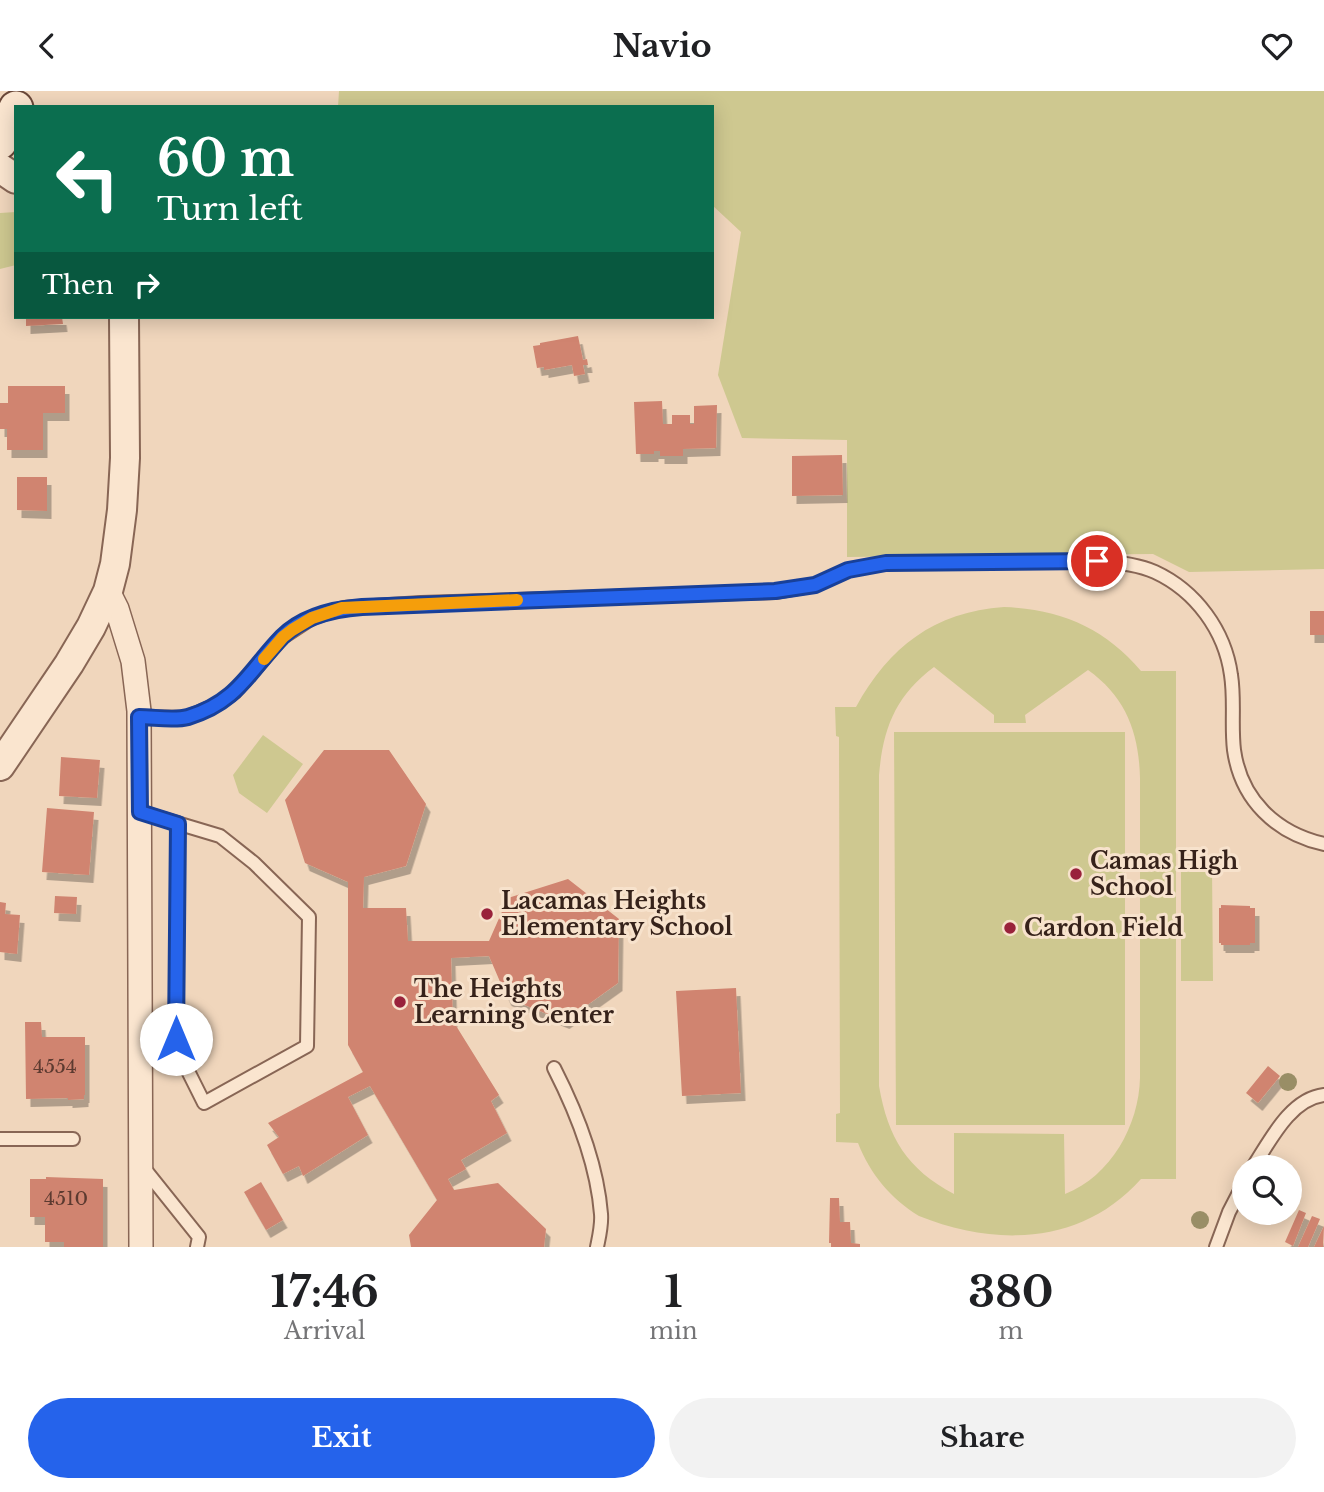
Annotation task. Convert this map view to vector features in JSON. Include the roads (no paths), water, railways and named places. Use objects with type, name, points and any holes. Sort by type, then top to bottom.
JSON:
[{"type":"main road","points":[[0,142],[14,111]]},
{"type":"street","points":[[4,752],[69,664],[91,627],[107,591],[115,564],[125,458],[124,319]]},
{"type":"street","points":[[107,591],[117,609],[133,660],[139,717],[141,1247]]},
{"type":"lane","points":[[139,717],[185,718],[218,703],[235,692],[292,630],[312,618],[342,608],[775,591],[815,585],[848,570],[886,563],[1116,562],[1154,572],[1172,582],[1202,608],[1221,639],[1227,657],[1233,686],[1234,751],[1244,784],[1257,804],[1275,823],[1308,840],[1324,844]]},
{"type":"lane","points":[[140,812],[220,836],[254,863],[309,917],[307,1046],[204,1103],[176,1039],[178,824]]},
{"type":"lane","points":[[554,1068],[574,1107],[593,1167],[602,1216],[597,1247]]},
{"type":"lane","points":[[1260,1155],[1297,1105],[1314,1096],[1324,1095]]},
{"type":"lane","points":[[0,1139],[73,1139]]},
{"type":"lane","points":[[141,1164],[199,1237],[197,1247]]},
{"type":"lane","points":[[1216,1247],[1232,1206]]},
{"type":"place","name":"Camas High School","points":[[1076,874]]},
{"type":"place","name":"Lacamas Heights Elementary School","points":[[487,914]]},
{"type":"place","name":"Cardon Field","points":[[1010,928]]},
{"type":"place","name":"The Heights Learning Center","points":[[400,1002]]}]
